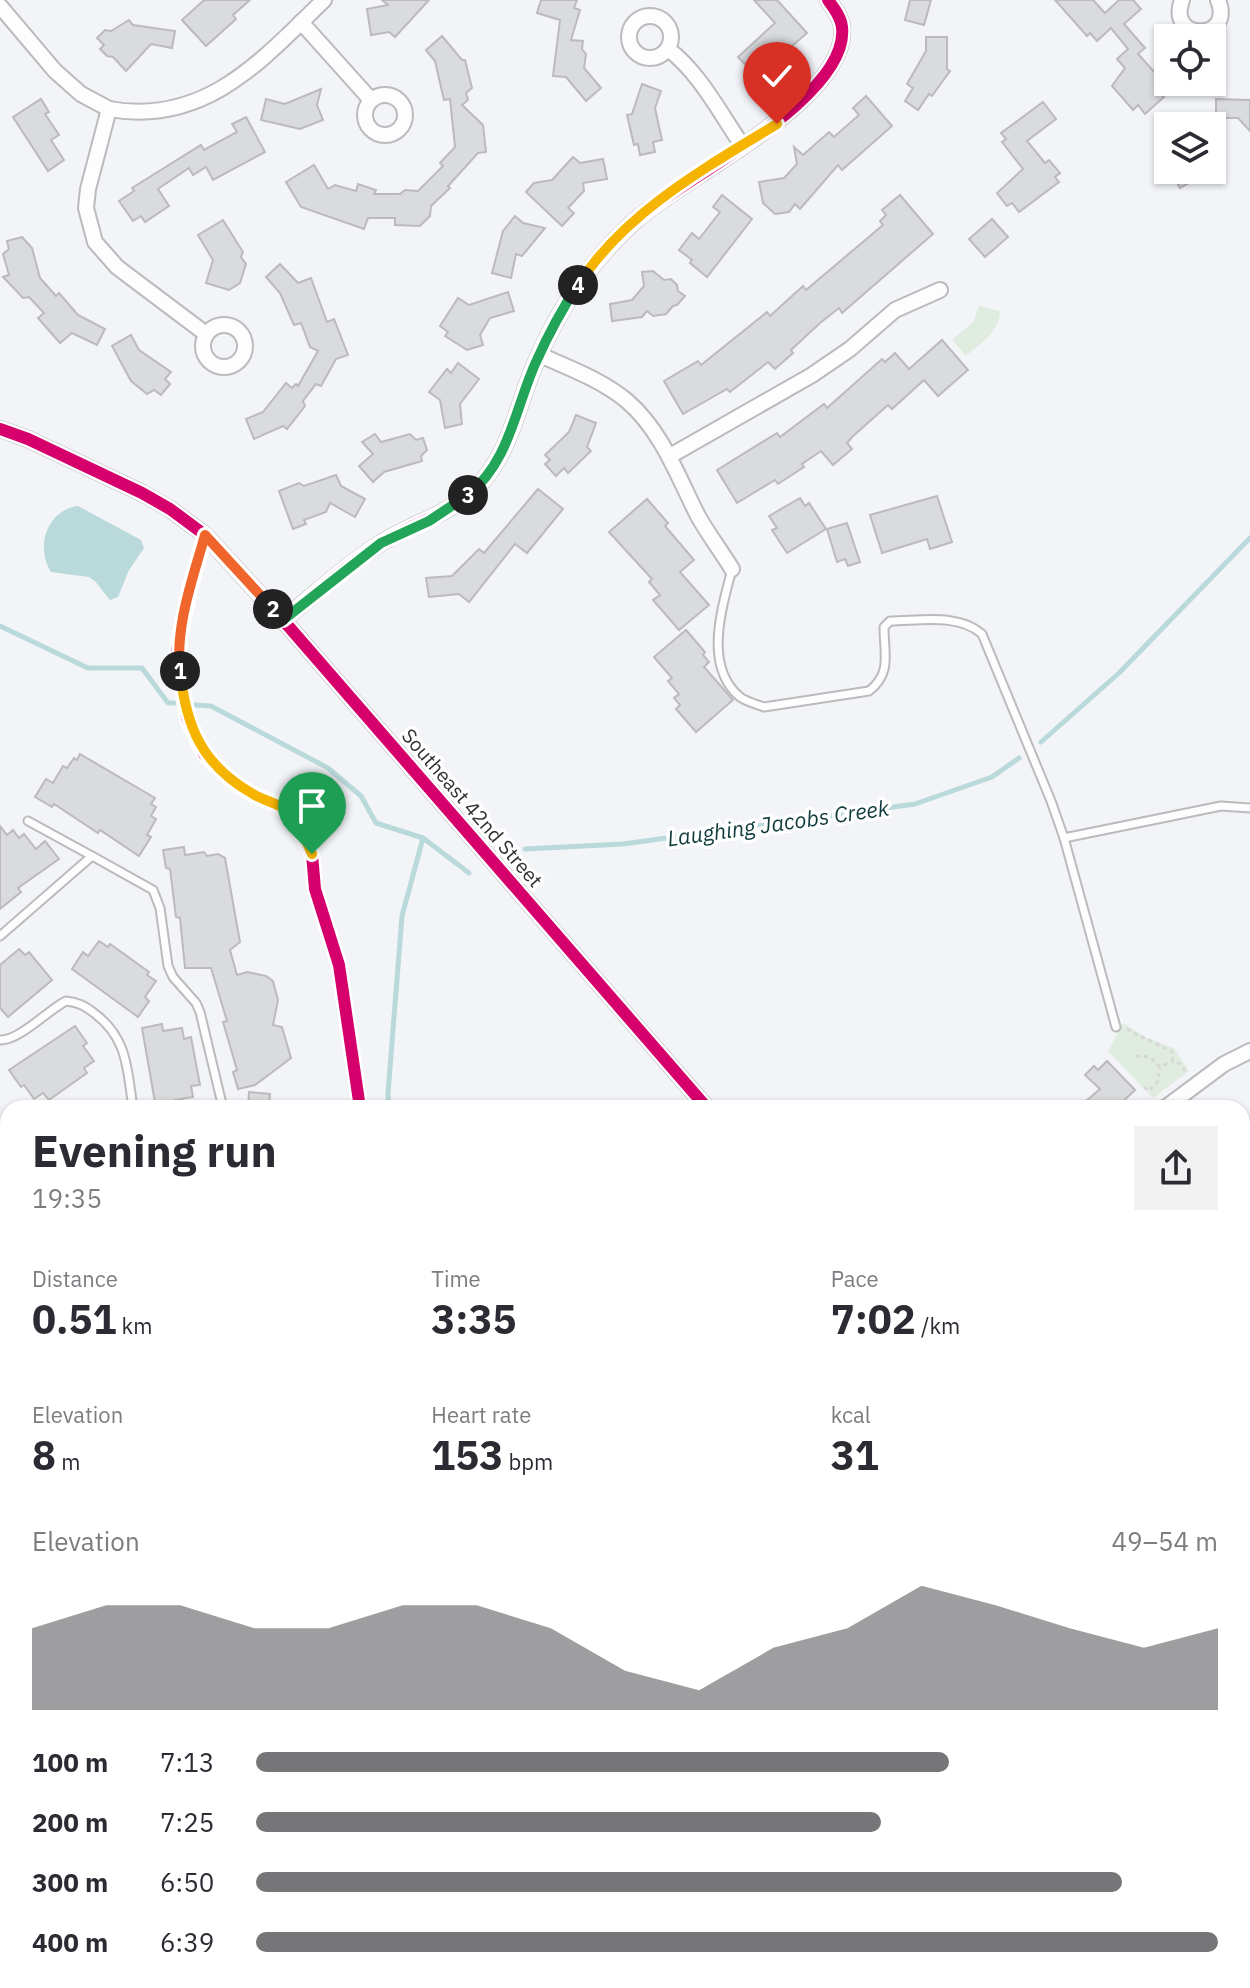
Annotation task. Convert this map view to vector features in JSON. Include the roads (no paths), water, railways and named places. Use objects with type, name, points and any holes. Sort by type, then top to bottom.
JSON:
[{"type":"street","points":[[0,6],[55,71],[81,94],[109,109],[130,113],[175,109],[202,100],[239,77],[324,0]]},
{"type":"street","points":[[283,620],[381,543],[429,521],[476,488],[501,455],[540,355],[568,300],[613,240],[662,197],[777,124],[822,77],[841,44],[841,22],[828,0]]},
{"type":"street","points":[[1182,0],[1179,8],[1182,22],[1187,28],[1201,32],[1208,31],[1219,21],[1221,7],[1218,0]]},
{"type":"street","points":[[301,22],[371,100]]},
{"type":"street","points":[[668,49],[693,75],[742,145]]},
{"type":"street","points":[[109,109],[87,198],[89,225],[95,242],[117,267],[206,334]]},
{"type":"street","points":[[670,456],[812,375],[850,349],[895,310],[940,290]]},
{"type":"street","points":[[540,355],[599,382],[640,412],[670,456],[699,518],[732,569]]},
{"type":"street","name":"Southeast 42nd Street","points":[[0,429],[142,493],[205,535],[283,620],[700,1100]]},
{"type":"street","points":[[1176,1100],[1224,1064],[1250,1051]]},
{"type":"lane","points":[[732,569],[723,604],[718,651],[725,676],[739,696],[764,707],[869,691],[881,682],[885,666],[884,627],[890,621],[942,620],[971,624],[982,634],[1064,838],[1116,1025]]},
{"type":"lane","points":[[1064,838],[1221,806],[1250,808]]},
{"type":"lane","points":[[28,821],[144,883],[158,899],[168,966],[200,1012],[221,1100]]},
{"type":"lane","points":[[0,936],[92,856]]},
{"type":"lane","points":[[0,1040],[5,1041],[16,1035],[66,1001],[82,1004],[114,1030],[124,1056],[132,1100]]},
{"type":"water","points":[[78,506],[141,540],[144,548],[129,570],[118,597],[110,600],[89,577],[51,572],[46,562],[44,541],[52,522],[58,514]]},
{"type":"waterway","name":"Laughing Jacobs Creek","points":[[1041,742],[1119,673],[1250,538]]},
{"type":"waterway","name":"Laughing Jacobs Creek","points":[[0,626],[88,668],[142,668],[168,703],[174,703]]},
{"type":"waterway","name":"Laughing Jacobs Creek","points":[[195,705],[211,706],[328,768],[361,796],[376,823],[423,838],[469,873]]},
{"type":"waterway","name":"Laughing Jacobs Creek","points":[[525,849],[623,844],[915,804],[992,777],[1019,758]]},
{"type":"waterway","points":[[388,1100],[402,916],[423,838]]}]
